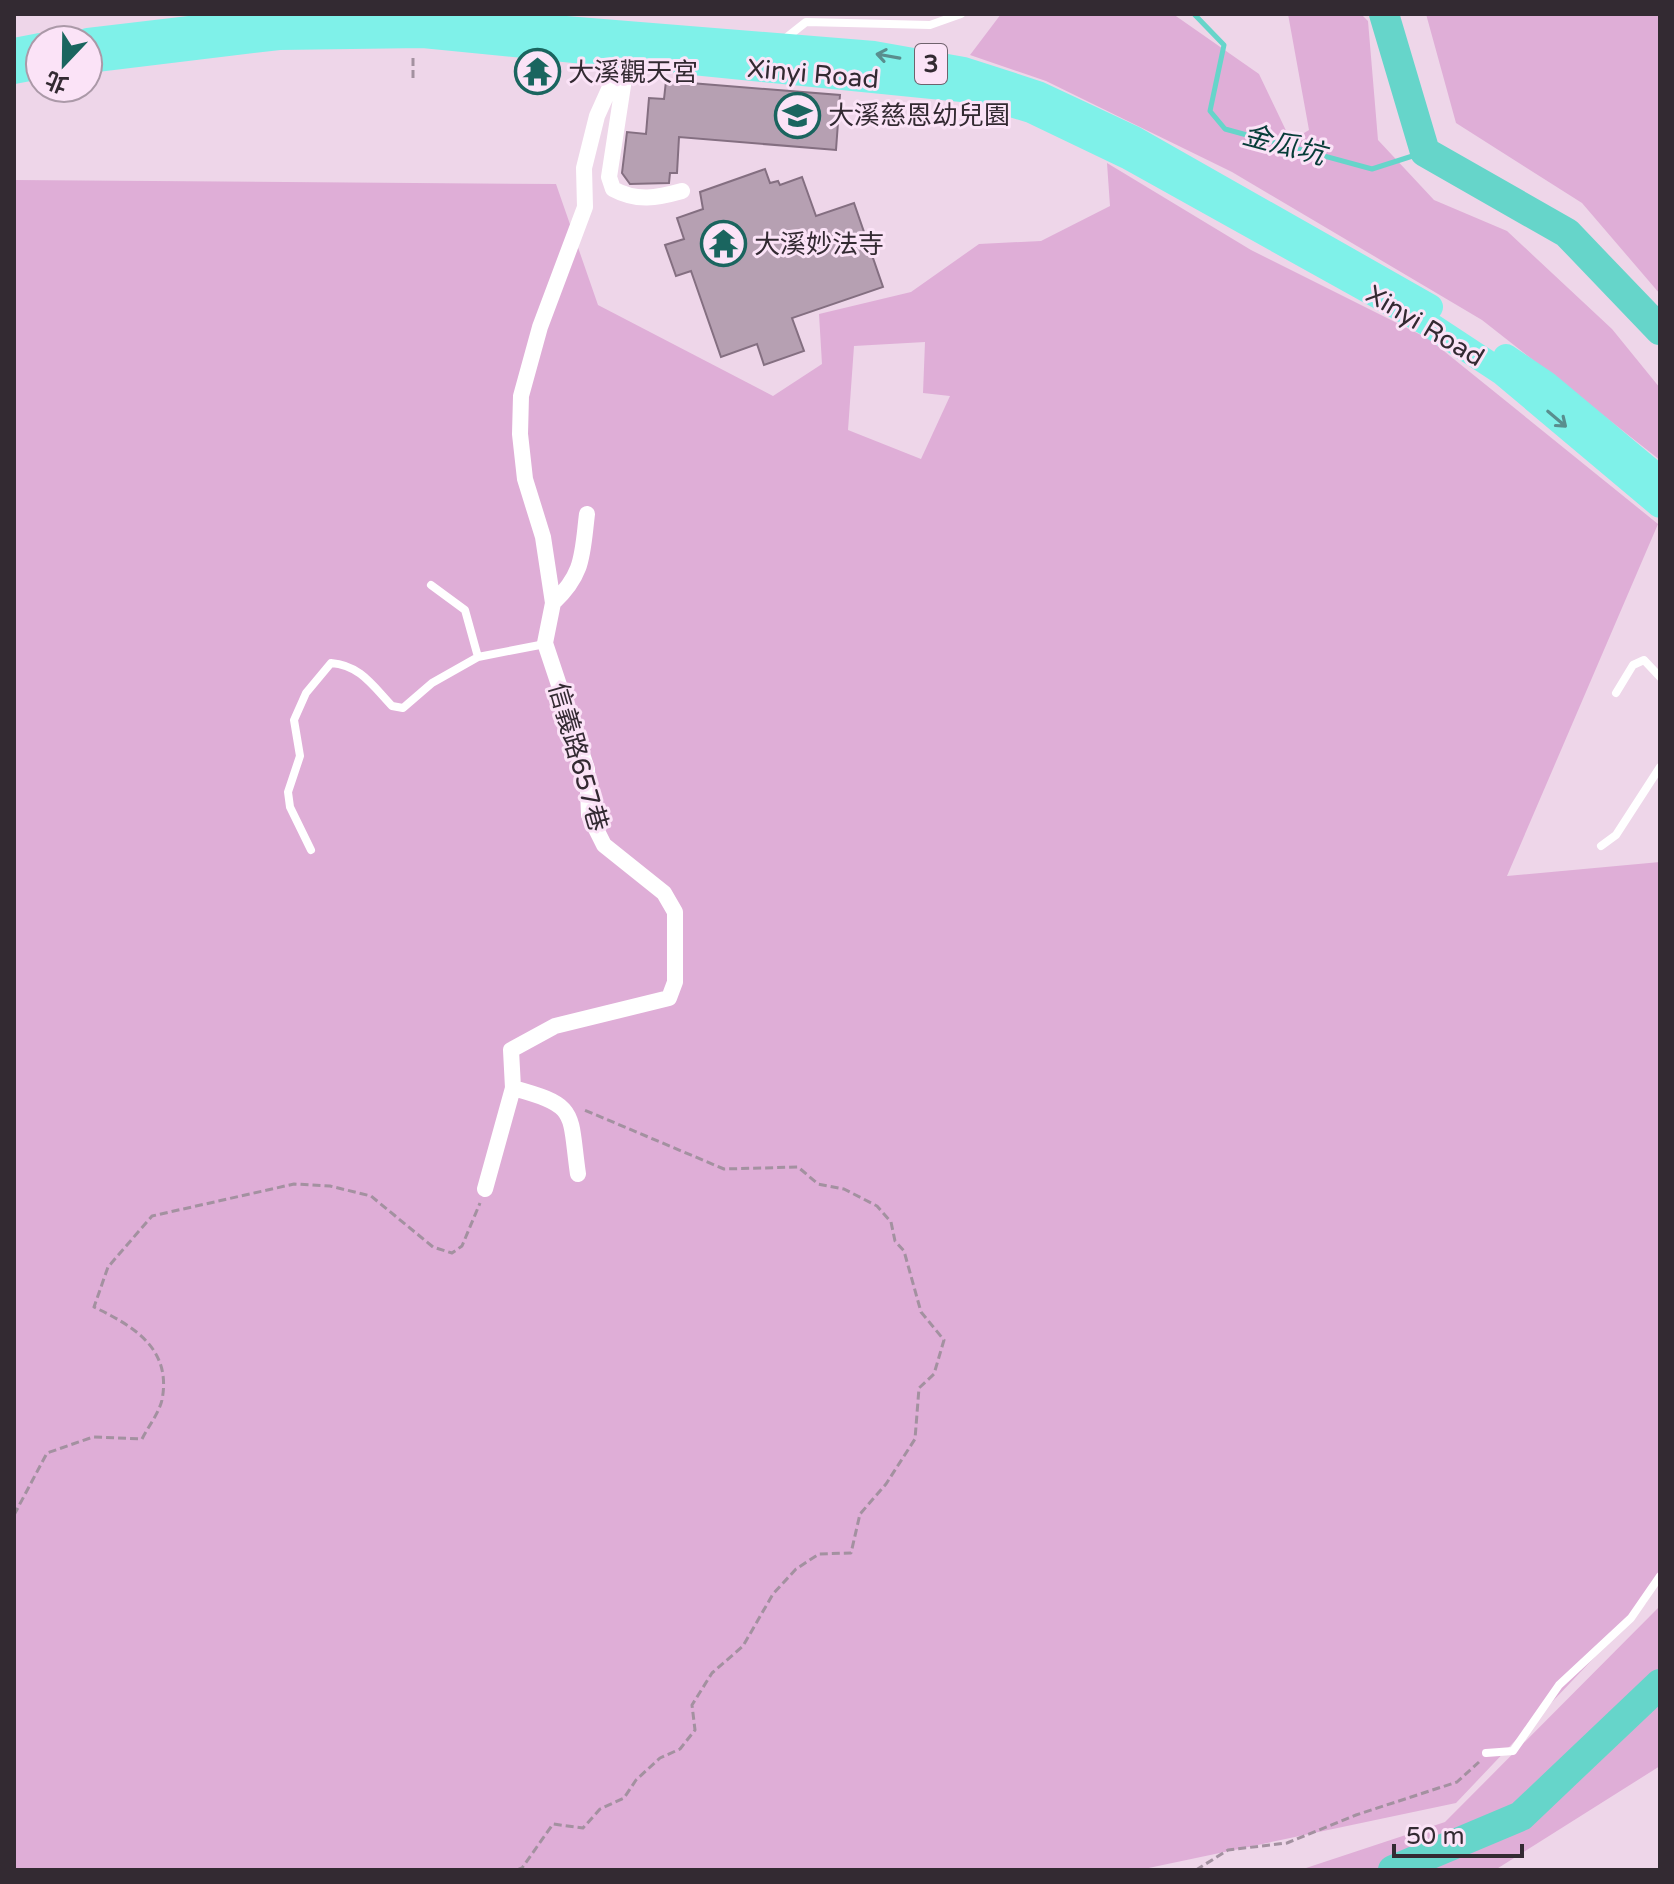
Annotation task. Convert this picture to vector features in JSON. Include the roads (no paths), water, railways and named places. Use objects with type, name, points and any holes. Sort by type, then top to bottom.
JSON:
[{"type":"main road","name":"Xinyi Road","points":[[104,39],[281,18],[420,17],[773,59],[962,89],[1031,110],[1127,156],[1427,323],[1503,373],[1660,505]]},
{"type":"main road","name":"Xinyi Road","points":[[104,58],[279,37],[423,35],[629,43]]},
{"type":"main road","name":"Xinyi Road","points":[[773,59],[874,54],[964,70],[1038,94],[1134,139],[1395,284],[1464,328],[1546,384],[1660,479]]},
{"type":"street","points":[[629,43],[609,177],[613,189],[629,198],[656,198],[682,191]]},
{"type":"street","name":"信義路657巷","points":[[513,1088],[511,1050],[555,1026],[669,998],[675,982],[675,912],[664,893],[604,845],[589,815],[587,769],[545,643],[553,603],[543,537],[525,479],[521,396],[540,327],[585,207],[584,168],[597,116],[629,43]]},
{"type":"street","points":[[553,603],[572,585],[581,564],[587,514]]},
{"type":"street","points":[[485,1189],[513,1088],[555,1100],[572,1118],[578,1174]]},
{"type":"lane","points":[[773,59],[806,22],[930,25],[961,14]]},
{"type":"lane","points":[[431,585],[465,610],[478,657]]},
{"type":"lane","points":[[311,850],[290,807],[288,792],[300,756],[294,720],[306,693],[331,663],[346,664],[366,677],[392,706],[403,708],[432,683],[478,657],[545,643]]},
{"type":"lane","points":[[1616,693],[1633,665],[1644,660],[1660,677]]},
{"type":"lane","points":[[1601,846],[1616,835],[1660,767]]},
{"type":"lane","points":[[1486,1753],[1513,1751],[1559,1685],[1631,1618],[1660,1576]]},
{"type":"waterway","name":"金瓜坑","points":[[1194,14],[1224,45],[1210,111],[1225,129],[1372,169],[1425,152]]},
{"type":"waterway","points":[[1384,14],[1425,152],[1567,233],[1660,330]]},
{"type":"waterway","points":[[1393,1870],[1521,1816],[1660,1684]]},
{"type":"place","name":"大溪觀天宮","points":[[537,72]]},
{"type":"place","name":"大溪慈恩幼兒園","points":[[797,115]]},
{"type":"place","name":"大溪妙法寺","points":[[723,244]]}]
